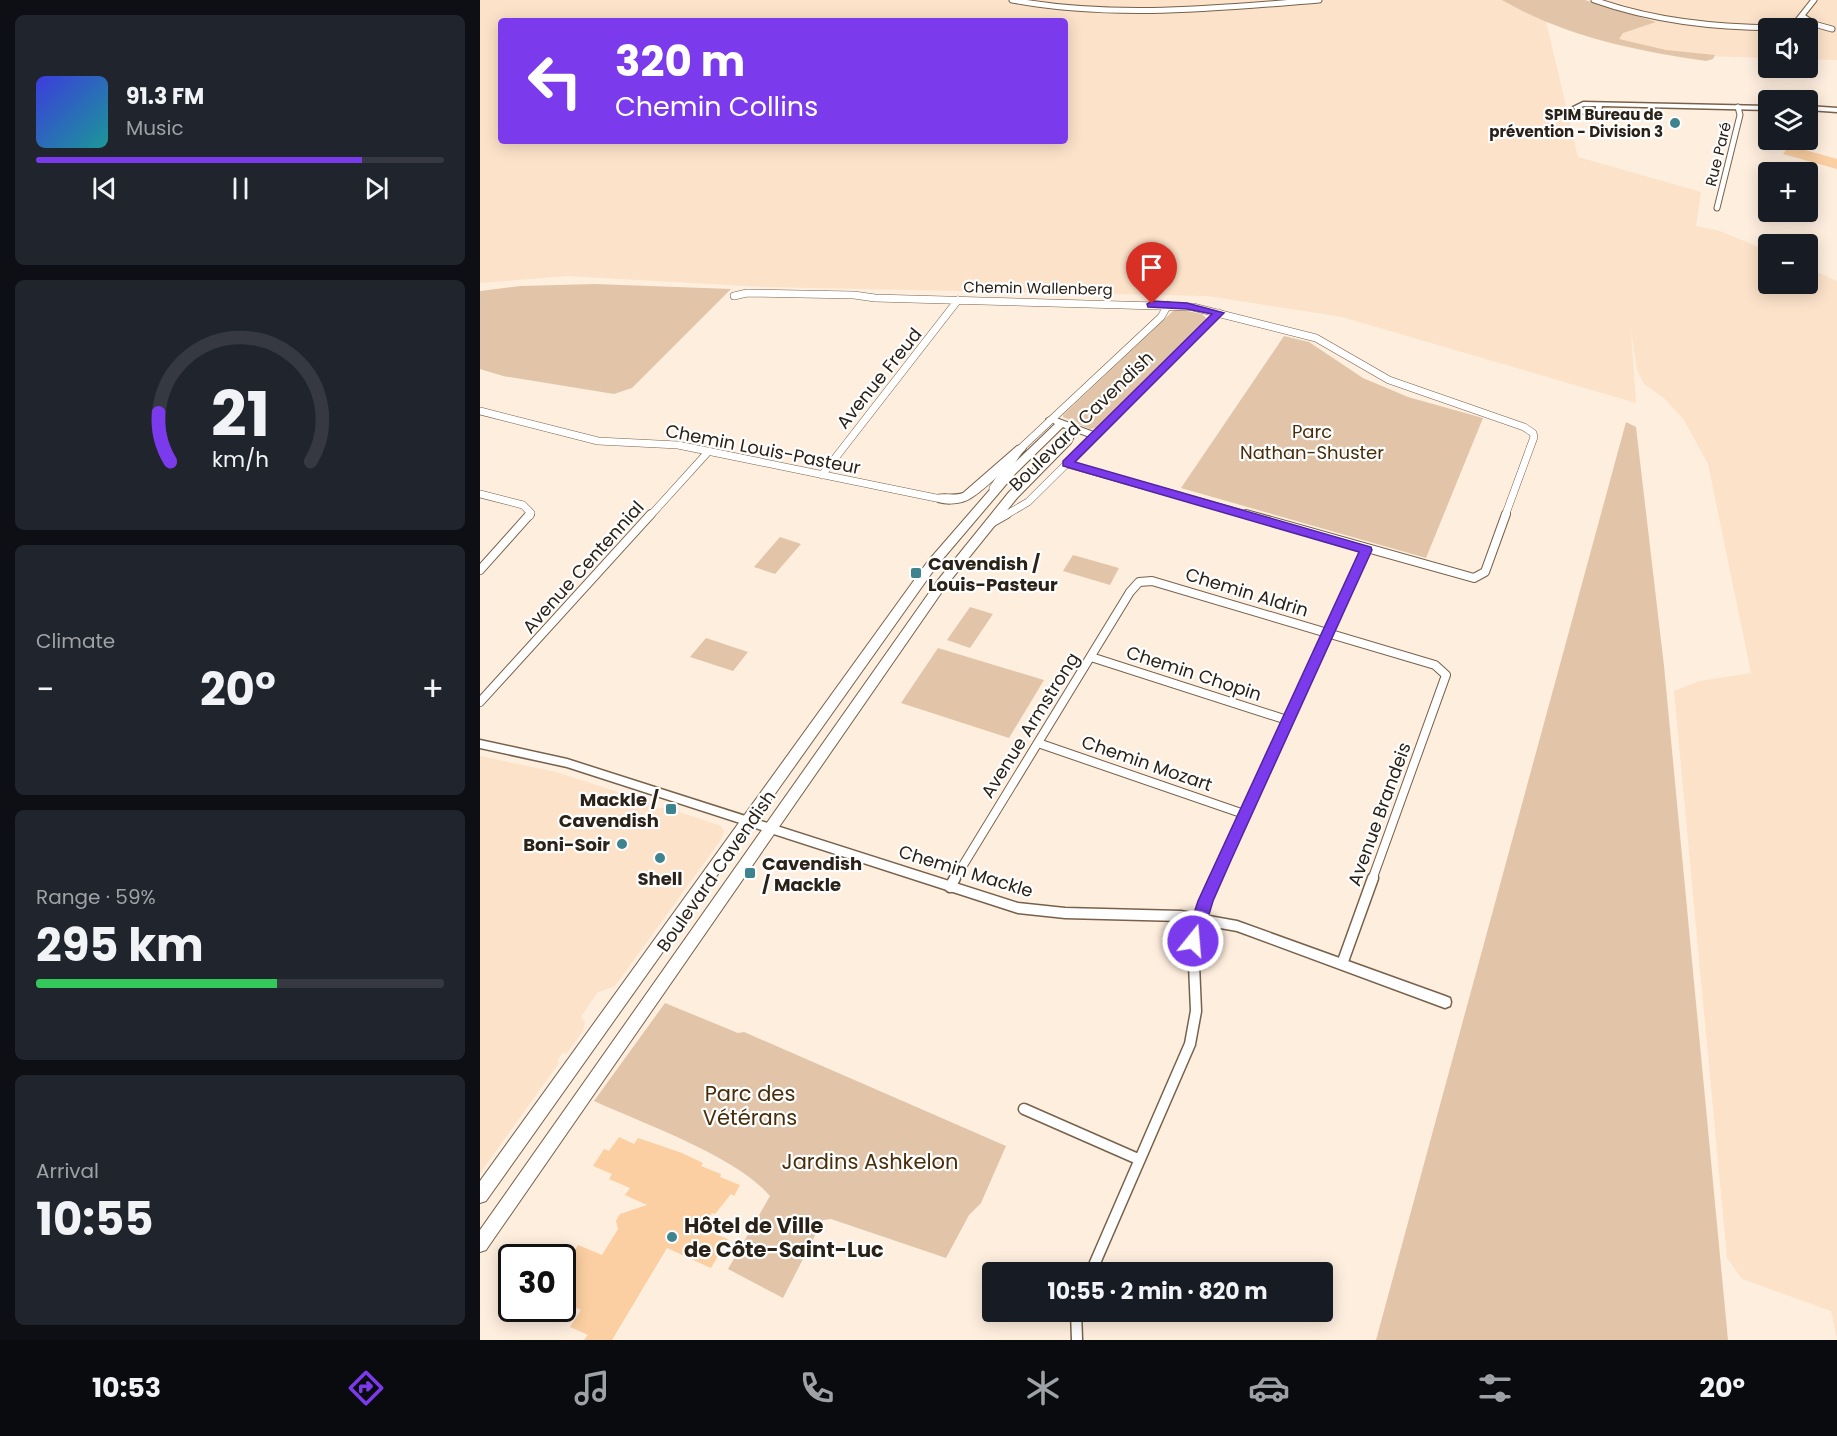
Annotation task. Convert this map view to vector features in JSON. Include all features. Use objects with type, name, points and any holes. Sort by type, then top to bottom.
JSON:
[{"type":"main road","points":[[1051,419],[1095,436]]},
{"type":"main road","name":"Boulevard Cavendish","points":[[480,1195],[921,579],[964,524],[1011,472],[1068,426]]},
{"type":"main road","name":"Boulevard Cavendish","points":[[480,1244],[942,583],[1013,495],[1067,441],[1068,426]]},
{"type":"main road","points":[[936,498],[960,499],[967,496],[1021,448]]},
{"type":"main road","points":[[936,498],[959,509],[964,524]]},
{"type":"street","points":[[1012,0],[1051,6],[1160,12],[1216,10],[1319,0]]},
{"type":"street","points":[[1594,0],[1639,14],[1679,22],[1758,27]]},
{"type":"street","points":[[1814,0],[1802,16],[1814,24],[1834,29]]},
{"type":"street","points":[[1818,29],[1834,29]]},
{"type":"street","points":[[1599,104],[1758,108]]},
{"type":"street","name":"Rue Paré","points":[[1717,208],[1740,115],[1738,107]]},
{"type":"street","points":[[1818,109],[1837,110]]},
{"type":"street","name":"Chemin Wallenberg","points":[[734,296],[747,293],[854,295],[875,298],[1168,305],[1219,313],[1316,338],[1389,380],[1524,427],[1533,433],[1533,441],[1485,572],[1474,578],[1366,550]]},
{"type":"street","name":"Avenue Freud","points":[[822,475],[958,300]]},
{"type":"street","name":"Boulevard Cavendish","points":[[981,507],[1021,448],[1161,317],[1168,305]]},
{"type":"street","name":"Boulevard Cavendish","points":[[989,524],[1028,501],[1219,313]]},
{"type":"street","name":"Chemin Louis-Pasteur","points":[[480,411],[598,441],[667,443],[936,498]]},
{"type":"street","name":"Avenue Centennial","points":[[480,702],[708,452]]},
{"type":"street","points":[[1067,464],[1366,550],[1244,814],[1199,919],[1193,941],[1195,1028],[1094,1262]]},
{"type":"street","points":[[480,494],[523,505],[531,513],[527,521],[480,570]]},
{"type":"street","name":"Chemin Aldrin","points":[[1139,582],[1152,581],[1435,665],[1446,675]]},
{"type":"street","name":"Avenue Armstrong","points":[[951,887],[1130,592],[1139,582]]},
{"type":"street","name":"Chemin Chopin","points":[[1091,657],[1287,720]]},
{"type":"street","name":"Avenue Brandeis","points":[[1342,964],[1446,675]]},
{"type":"street","name":"Chemin Mozart","points":[[1038,743],[1244,814]]},
{"type":"street","name":"Chemin Mackle","points":[[480,744],[558,760],[1018,908],[1045,912],[1139,914],[1199,919],[1237,926],[1445,1002]]},
{"type":"street","points":[[1024,1109],[1138,1159]]},
{"type":"street","points":[[1077,1322],[1077,1340]]},
{"type":"shaded area","points":[[480,0],[1519,0],[1545,17],[1578,157],[1701,192],[1696,226],[1720,231],[1758,247],[1758,294],[1818,294],[1818,272],[1837,281],[1837,1340],[1831,1311],[1742,1279],[1727,1258],[1674,691],[1699,681],[1751,673],[1708,464],[1684,420],[1665,399],[1644,384],[1637,370],[1631,330],[1636,403],[1342,317],[1207,296],[765,287],[567,276],[480,283]]},
{"type":"shaded area","points":[[1607,0],[1837,0],[1837,60],[1818,59],[1818,18],[1758,18],[1758,58],[1676,55],[1617,42],[1635,10]]},
{"type":"shaded area","points":[[480,756],[556,772],[655,804],[654,806],[660,809],[662,807],[670,814],[673,810],[721,826],[724,831],[720,841],[615,986],[597,993],[581,1017],[585,1022],[583,1031],[566,1054],[563,1052],[557,1061],[559,1063],[480,1173]]},
{"type":"green space","points":[[1502,0],[1585,0],[1656,22],[1623,33],[1619,39],[1666,50],[1715,55],[1713,59],[1706,61],[1627,47],[1550,23]]},
{"type":"green space","points":[[595,284],[731,289],[632,388],[614,394],[503,376],[480,369],[480,291],[521,286]]},
{"type":"green space","points":[[1178,309],[1202,314],[1207,319],[1097,428],[1090,429],[1063,417],[1173,311]]},
{"type":"green space","name":"Parc Nathan-Shuster","points":[[1284,336],[1309,342],[1363,378],[1408,397],[1483,418],[1426,558],[1181,488]]},
{"type":"green space","points":[[1626,422],[1636,427],[1664,666],[1728,1340],[1376,1340]]},
{"type":"green space","points":[[780,537],[801,544],[775,574],[754,567]]},
{"type":"green space","points":[[1073,555],[1119,568],[1110,585],[1063,571]]},
{"type":"green space","points":[[970,607],[993,614],[970,648],[947,640]]},
{"type":"green space","points":[[706,638],[748,652],[733,671],[690,657]]},
{"type":"green space","points":[[938,648],[1044,680],[1009,738],[901,703]]},
{"type":"green space","points":[[665,1003],[738,1033],[744,1032],[1006,1146],[981,1203],[969,1215],[946,1258],[831,1219],[823,1220],[783,1298],[728,1269],[770,1196],[755,1181],[713,1154],[594,1101]]},
{"type":"building","points":[[1786,150],[1805,150],[1837,159],[1837,169],[1818,162],[1783,154]]},
{"type":"building","name":"Hôtel de Ville de Côte-Saint-Luc","points":[[619,1137],[634,1144],[638,1138],[682,1153],[703,1163],[701,1166],[721,1174],[720,1177],[740,1185],[734,1196],[731,1194],[715,1214],[712,1213],[703,1229],[728,1239],[711,1268],[667,1248],[612,1340],[584,1340],[588,1335],[570,1327],[576,1322],[581,1310],[576,1308],[576,1248],[578,1245],[602,1255],[618,1229],[616,1221],[620,1214],[647,1205],[625,1195],[630,1188],[609,1179],[612,1174],[593,1166],[604,1149],[609,1151]]},
{"type":"place","name":"SPIM Bureau de prévention - Division 3","points":[[1675,123]]},
{"type":"place","name":"Cavendish / Louis-Pasteur","points":[[916,573]]},
{"type":"place","name":"Mackle / Cavendish","points":[[671,809]]},
{"type":"place","name":"Boni-Soir","points":[[622,844]]},
{"type":"place","name":"Shell","points":[[660,858]]},
{"type":"place","name":"Cavendish / Mackle","points":[[750,873]]},
{"type":"place","name":"Hôtel de Ville de Côte-Saint-Luc","points":[[672,1237]]},
{"type":"route","points":[[1152,304],[1187,306],[1219,313],[1067,464],[1366,550],[1225,858],[1199,919],[1193,941]]},
{"type":"park label","name":"Parc des Vétérans","points":[[750,1105]]},
{"type":"park label","name":"Jardins Ashkelon","points":[[870,1161]]}]
